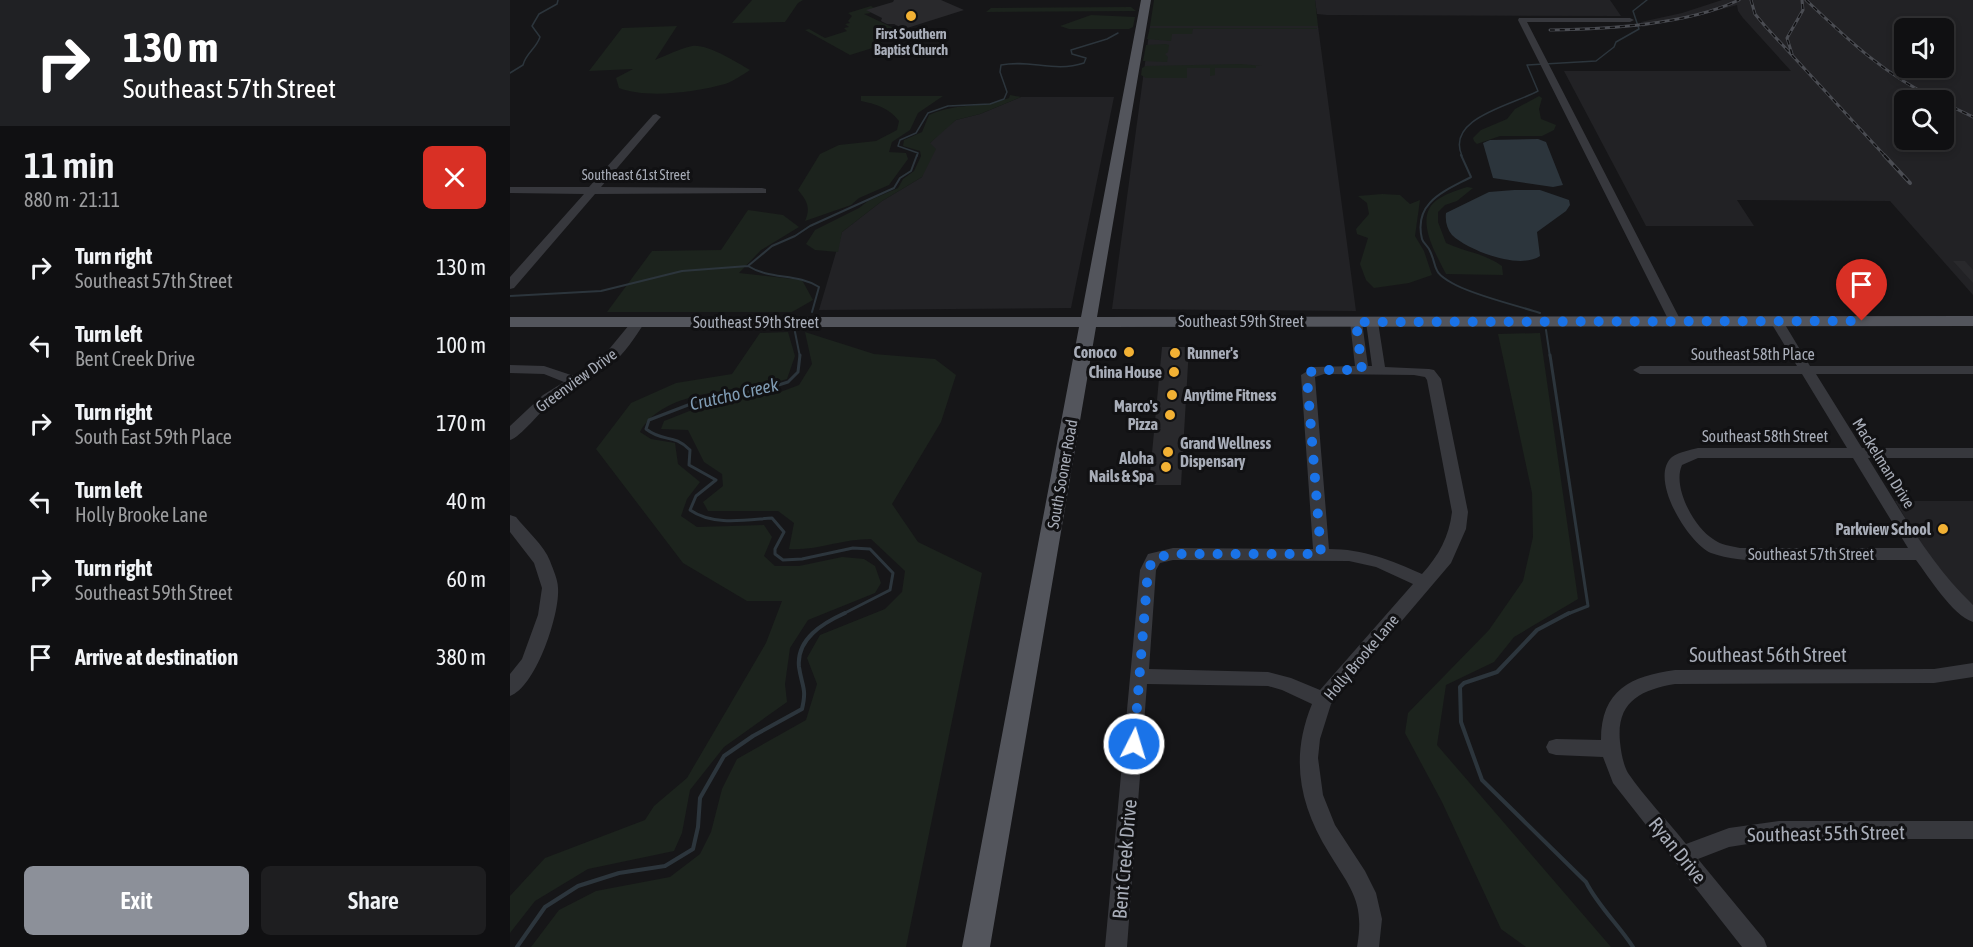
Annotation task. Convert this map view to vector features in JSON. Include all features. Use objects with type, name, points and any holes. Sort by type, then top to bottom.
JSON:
[{"type":"main road","name":"South Sooner Road","points":[[976,947],[1146,0]]},
{"type":"main road","name":"Southeast 59th Street","points":[[510,322],[1973,321]]},
{"type":"street","points":[[1630,20],[1522,20],[1676,321]]},
{"type":"street","points":[[510,285],[656,117]]},
{"type":"street","name":"Southeast 61st Street","points":[[510,190],[762,191]]},
{"type":"street","name":"Mackelman Drive","points":[[1776,321],[1920,554],[1954,597],[1973,615]]},
{"type":"street","name":"Greenview Drive","points":[[510,435],[529,414],[606,362],[619,350],[639,322]]},
{"type":"street","points":[[1362,370],[1364,322]]},
{"type":"street","points":[[1364,322],[1379,370],[1310,372],[1307,378],[1321,554],[1365,558],[1380,562],[1424,582]]},
{"type":"street","points":[[510,369],[550,370],[563,374],[574,382]]},
{"type":"street","name":"Holly Brooke Lane","points":[[1368,947],[1371,922],[1367,897],[1323,825],[1311,789],[1310,736],[1316,714],[1323,700],[1445,559],[1458,529],[1460,512],[1434,379],[1429,374],[1419,371],[1379,370]]},
{"type":"street","name":"Southeast 58th Place","points":[[1640,370],[1973,370]]},
{"type":"street","name":"Southeast 58th Street","points":[[1704,542],[1690,527],[1671,481],[1676,462],[1698,453],[1973,453]]},
{"type":"street","points":[[510,688],[530,662],[547,615],[550,588],[542,561],[511,524]]},
{"type":"street","name":"Southeast 57th Street","points":[[1704,542],[1726,552],[1740,554],[1920,554]]},
{"type":"street","name":"Bent Creek Drive","points":[[1116,947],[1141,676],[1148,570],[1154,558],[1173,554],[1321,554]]},
{"type":"street","name":"Southeast 56th Street","points":[[1610,749],[1609,727],[1618,704],[1636,686],[1655,680],[1675,677],[1934,676],[1973,670]]},
{"type":"street","points":[[1141,676],[1268,679],[1285,683],[1323,700]]},
{"type":"street","points":[[1556,747],[1610,749]]},
{"type":"street","name":"Ryan Drive","points":[[1610,749],[1620,777],[1756,947]]},
{"type":"street","name":"Southeast 55th Street","points":[[1683,856],[1724,837],[1779,830],[1973,830]]},
{"type":"shaded area","points":[[752,0],[803,0],[798,3],[785,22],[732,23]]},
{"type":"shaded area","points":[[1154,0],[1315,0],[1318,26],[1150,26]]},
{"type":"shaded area","points":[[1315,0],[1610,0],[1621,16],[1327,15],[1317,14]]},
{"type":"shaded area","points":[[1722,0],[1973,0],[1973,295],[1890,201],[1737,200],[1754,226],[1646,226],[1564,71],[1791,71],[1743,18],[1737,5],[1698,16],[1642,27],[1641,22],[1682,13]]},
{"type":"shaded area","points":[[871,6],[874,8],[867,10],[871,13],[864,14],[902,32],[888,34],[879,46],[850,55],[805,30],[809,29],[825,38],[847,31],[844,28],[849,27],[845,24],[850,23],[848,21],[852,16],[848,13]]},
{"type":"shaded area","points":[[1131,7],[1136,11],[986,12],[991,8]]},
{"type":"shaded area","points":[[1091,15],[1135,17],[1133,27],[1129,29],[1069,29],[1060,26]]},
{"type":"shaded area","points":[[677,26],[655,60],[682,49],[699,46],[722,54],[750,70],[725,84],[700,90],[657,94],[619,88],[616,78],[633,69],[589,71],[622,28]]},
{"type":"shaded area","points":[[1150,26],[1318,26],[1356,311],[1112,309]]},
{"type":"shaded area","points":[[1150,28],[1317,29],[1193,29],[1192,34],[1172,34],[1171,41],[1147,39]]},
{"type":"shaded area","points":[[1146,45],[1169,45],[1168,52],[1165,54],[1168,57],[1167,62],[1143,61]]},
{"type":"shaded area","points":[[1241,64],[1262,66],[1215,68],[1215,75],[1210,76],[1210,68],[1187,68],[1187,78],[1146,78],[1141,75],[1142,68],[1146,66]]},
{"type":"shaded area","points":[[1010,95],[1021,97],[980,114],[956,120],[930,143],[936,149],[922,177],[882,201],[842,232],[838,252],[815,250],[806,244],[815,230],[859,208],[868,201],[898,188],[903,179],[914,171],[921,156],[920,151],[903,146],[904,140],[922,132],[929,115],[950,108],[998,101],[1009,98]]},
{"type":"shaded area","points":[[861,96],[943,96],[918,113],[910,130],[892,142],[889,152],[906,153],[908,159],[889,185],[859,198],[851,205],[805,221],[808,212],[807,204],[798,190],[820,154],[839,145],[876,141],[897,130],[899,121],[891,113],[882,107],[861,101]]},
{"type":"shaded area","points":[[1539,96],[1542,98],[1539,109],[1541,119],[1556,125],[1554,130],[1542,136],[1500,136],[1477,144],[1474,141],[1473,138],[1481,130],[1507,119],[1515,109]]},
{"type":"shaded area","points":[[1021,97],[1114,97],[1071,308],[819,310],[842,232],[882,201],[922,177],[930,143],[946,127],[956,120],[980,114]]},
{"type":"shaded area","points":[[1538,139],[1546,142],[1563,185],[1553,187],[1493,178],[1483,143],[1490,140]]},
{"type":"shaded area","points":[[1467,187],[1473,188],[1457,201],[1445,205],[1438,212],[1438,222],[1446,243],[1495,262],[1502,266],[1503,275],[1446,274],[1432,245],[1428,234],[1427,214],[1432,205],[1443,196]]},
{"type":"shaded area","points":[[1540,190],[1569,200],[1570,205],[1566,211],[1537,232],[1540,256],[1520,261],[1495,257],[1470,247],[1450,233],[1446,213],[1489,192]]},
{"type":"shaded area","points":[[1400,195],[1410,204],[1420,200],[1415,236],[1424,251],[1432,275],[1409,283],[1374,288],[1366,280],[1360,264],[1368,238],[1357,234],[1356,229],[1369,214],[1367,203],[1358,196]]},
{"type":"shaded area","points":[[748,210],[783,215],[799,227],[761,250],[739,273],[802,280],[813,300],[792,312],[607,312],[652,251],[721,250]]},
{"type":"shaded area","points":[[788,332],[795,356],[787,379],[686,399],[667,406],[652,417],[640,432],[651,439],[675,443],[678,464],[700,482],[687,499],[681,516],[697,527],[764,525],[772,537],[764,556],[775,566],[799,566],[842,557],[864,559],[875,566],[881,583],[875,593],[808,620],[790,648],[785,684],[787,702],[724,747],[690,790],[682,833],[674,851],[588,869],[535,901],[510,933],[510,896],[545,858],[645,820],[654,806],[687,778],[766,643],[782,601],[747,601],[683,563],[596,449],[631,403],[676,383],[732,374],[760,333]]},
{"type":"shaded area","points":[[805,332],[874,354],[935,359],[956,375],[941,422],[892,504],[918,542],[982,573],[906,947],[531,947],[559,910],[596,891],[670,877],[700,854],[711,832],[722,789],[737,759],[806,720],[817,684],[807,658],[820,635],[885,609],[902,592],[905,571],[871,539],[789,549],[794,523],[778,511],[708,511],[703,502],[723,486],[722,474],[704,462],[688,430],[661,429],[664,421],[692,410],[731,399],[775,394],[799,385],[812,364]]},
{"type":"shaded area","points":[[1540,333],[1578,599],[1514,637],[1494,662],[1446,685],[1437,745],[1611,947],[1526,947],[1501,929],[1442,802],[1405,733],[1408,713],[1489,630],[1523,581],[1533,537],[1532,493],[1498,334]]},
{"type":"shaded area","name":"Parkview School","points":[[1895,501],[1973,501],[1973,605],[1963,597],[1929,557]]},
{"type":"building","name":"First Southern Baptist Church","points":[[894,0],[941,0],[964,10],[904,29],[881,21],[882,18],[866,10]]},
{"type":"building","points":[[1953,261],[1965,261],[1973,270],[1973,283]]},
{"type":"building","points":[[1162,347],[1189,347],[1181,485],[1149,485]]},
{"type":"waterway","points":[[510,73],[523,65],[540,37],[532,26],[539,14],[557,4],[558,0]]},
{"type":"waterway","points":[[1462,156],[1459,143],[1463,132],[1472,122],[1484,114],[1538,91],[1527,65],[1596,61],[1614,47],[1616,42],[1639,29],[1633,11],[1647,0]]},
{"type":"waterway","name":"Crutcho Creek","points":[[917,156],[918,153],[898,146],[900,140],[916,133],[928,113],[948,106],[990,104],[1004,99],[1007,92],[1000,72],[1001,65],[1062,67],[1084,63],[1086,58],[1072,54],[1071,50],[1107,39],[1118,33]]},
{"type":"waterway","name":"Crutcho Creek","points":[[748,266],[772,246],[894,188],[900,178],[911,171],[917,155]]},
{"type":"waterway","points":[[1461,155],[1471,177],[1433,199],[1422,216],[1420,226],[1422,239],[1430,251],[1436,269],[1445,279],[1482,296],[1540,313]]},
{"type":"waterway","points":[[510,296],[601,291],[682,271],[748,266]]},
{"type":"waterway","name":"Crutcho Creek","points":[[748,266],[765,273],[802,280],[819,287],[812,312]]},
{"type":"waterway","points":[[1546,330],[1550,357]]},
{"type":"waterway","name":"Crutcho Creek","points":[[795,332],[800,356]]},
{"type":"waterway","points":[[1550,355],[1588,606],[1566,615]]},
{"type":"waterway","name":"Crutcho Creek","points":[[800,356],[798,372],[788,382],[766,389],[701,400],[649,420],[646,429],[684,445],[690,450],[689,465],[716,480],[696,496],[690,510],[699,515],[730,521],[772,518],[784,532],[775,549],[775,554],[783,560],[802,559],[853,548],[870,549],[893,573],[890,590],[841,615]]},
{"type":"waterway","name":"Crutcho Creek","points":[[517,947],[545,907],[578,886],[619,873],[665,866],[693,849],[698,827],[700,798],[724,756],[753,736],[802,709],[804,692],[799,667],[802,648],[806,640],[820,627],[845,613]]},
{"type":"waterway","points":[[1566,615],[1537,630],[1497,672],[1464,683],[1460,687],[1461,722],[1482,780],[1586,882],[1596,899],[1633,947]]},
{"type":"railway","points":[[1550,30],[1646,24],[1696,15],[1739,0]]},
{"type":"railway","points":[[1751,0],[1755,14],[1765,26],[1885,156]]},
{"type":"railway","points":[[1792,54],[1787,38],[1803,10],[1802,0]]},
{"type":"railway","points":[[1806,0],[1884,68],[1919,90]]},
{"type":"railway","points":[[1954,108],[1973,117]]},
{"type":"railway","points":[[1884,155],[1910,183]]},
{"type":"place","name":"First Southern Baptist Church","points":[[911,16]]},
{"type":"place","name":"Conoco","points":[[1129,352]]},
{"type":"place","name":"Runner's","points":[[1175,353]]},
{"type":"place","name":"China House","points":[[1174,372]]},
{"type":"place","name":"Anytime Fitness","points":[[1172,395]]},
{"type":"place","name":"Marco's Pizza","points":[[1170,415]]},
{"type":"place","name":"Grand Wellness Dispensary","points":[[1168,452]]},
{"type":"place","name":"Aloha Nails & Spa","points":[[1166,467]]},
{"type":"place","name":"Parkview School","points":[[1943,529]]},
{"type":"route","points":[[1134,744],[1148,570],[1154,558],[1173,554],[1321,554],[1307,378],[1310,372],[1317,370],[1362,370],[1356,322],[1862,321]]}]
